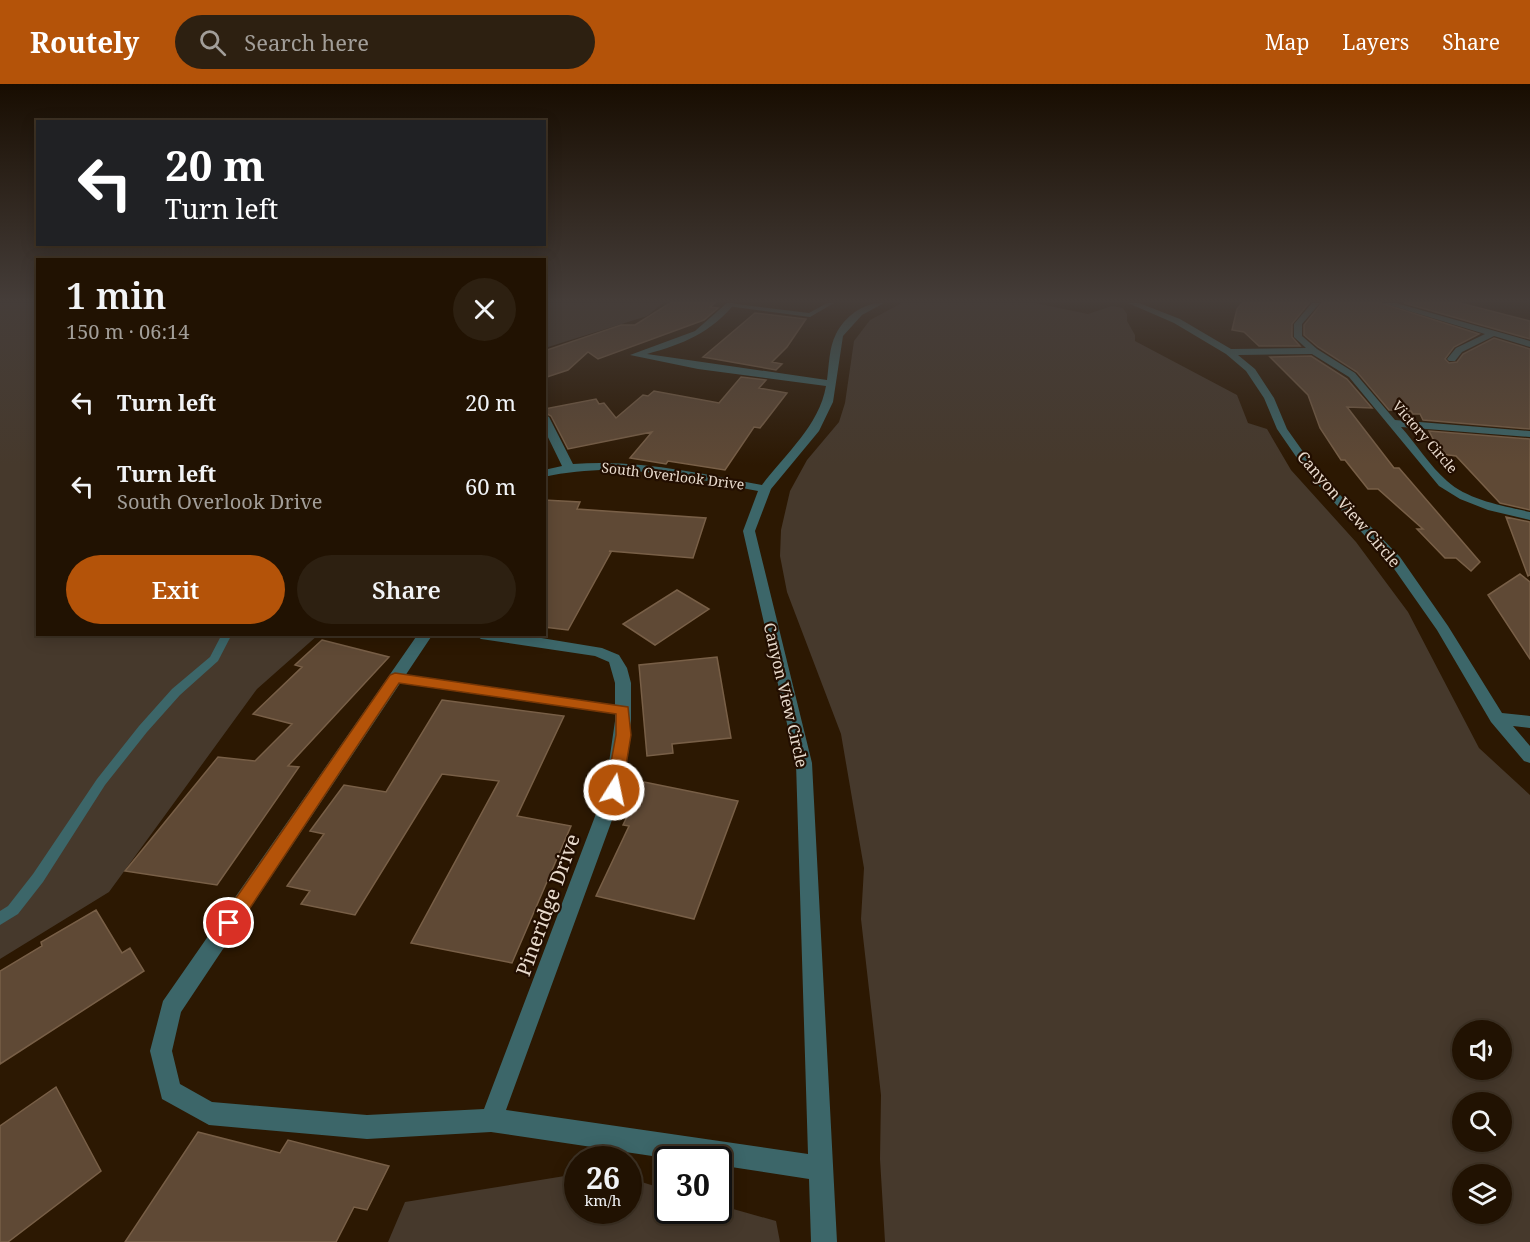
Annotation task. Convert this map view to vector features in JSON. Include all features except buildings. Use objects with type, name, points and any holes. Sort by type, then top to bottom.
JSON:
[{"type":"street","points":[[646,357],[832,384]]},
{"type":"street","name":"Canyon View Circle","points":[[824,1242],[804,763],[748,531],[765,489],[815,429],[828,402],[836,357]]},
{"type":"street","name":"Canyon View Circle","points":[[1236,357],[1250,369],[1269,398],[1282,429],[1312,471],[1395,560],[1443,629],[1497,718],[1530,757]]},
{"type":"street","name":"Victory Circle","points":[[1324,357],[1352,375],[1443,484],[1464,496],[1492,507],[1530,516]]},
{"type":"street","points":[[546,421],[569,468]]},
{"type":"street","points":[[1393,423],[1530,434]]},
{"type":"street","name":"South Overlook Drive","points":[[546,474],[585,465],[619,466],[765,489]]},
{"type":"street","points":[[425,636],[171,1008],[161,1051],[170,1091],[209,1113],[367,1127],[491,1120],[820,1168]]},
{"type":"street","name":"Pineridge Drive","points":[[491,1120],[614,790],[623,735],[622,672],[614,659],[597,651],[495,636]]},
{"type":"street","points":[[1497,718],[1530,722]]},
{"type":"lane","points":[[0,920],[13,910],[38,878],[101,782],[143,729],[176,692],[214,659],[226,636]]},
{"type":"lane","points":[[395,678],[623,710]]},
{"type":"shaded area","points":[[0,357],[36,357],[36,636],[317,636],[257,689],[109,892],[0,959]]},
{"type":"shaded area","points":[[852,357],[1165,357],[1237,395],[1248,423],[1267,429],[1291,470],[1356,542],[1408,612],[1479,748],[1530,795],[1530,1242],[885,1242],[880,1159],[881,1095],[861,919],[864,868],[841,734],[787,592],[780,556],[781,530],[790,491],[807,460],[839,422],[845,403]]},
{"type":"shaded area","points":[[564,1176],[564,1224],[642,1224],[642,1182],[654,1186],[654,1224],[732,1224],[732,1209],[776,1221],[780,1242],[388,1242],[405,1202]]},
{"type":"route","points":[[229,923],[395,678],[623,710],[623,735],[614,790]]}]
